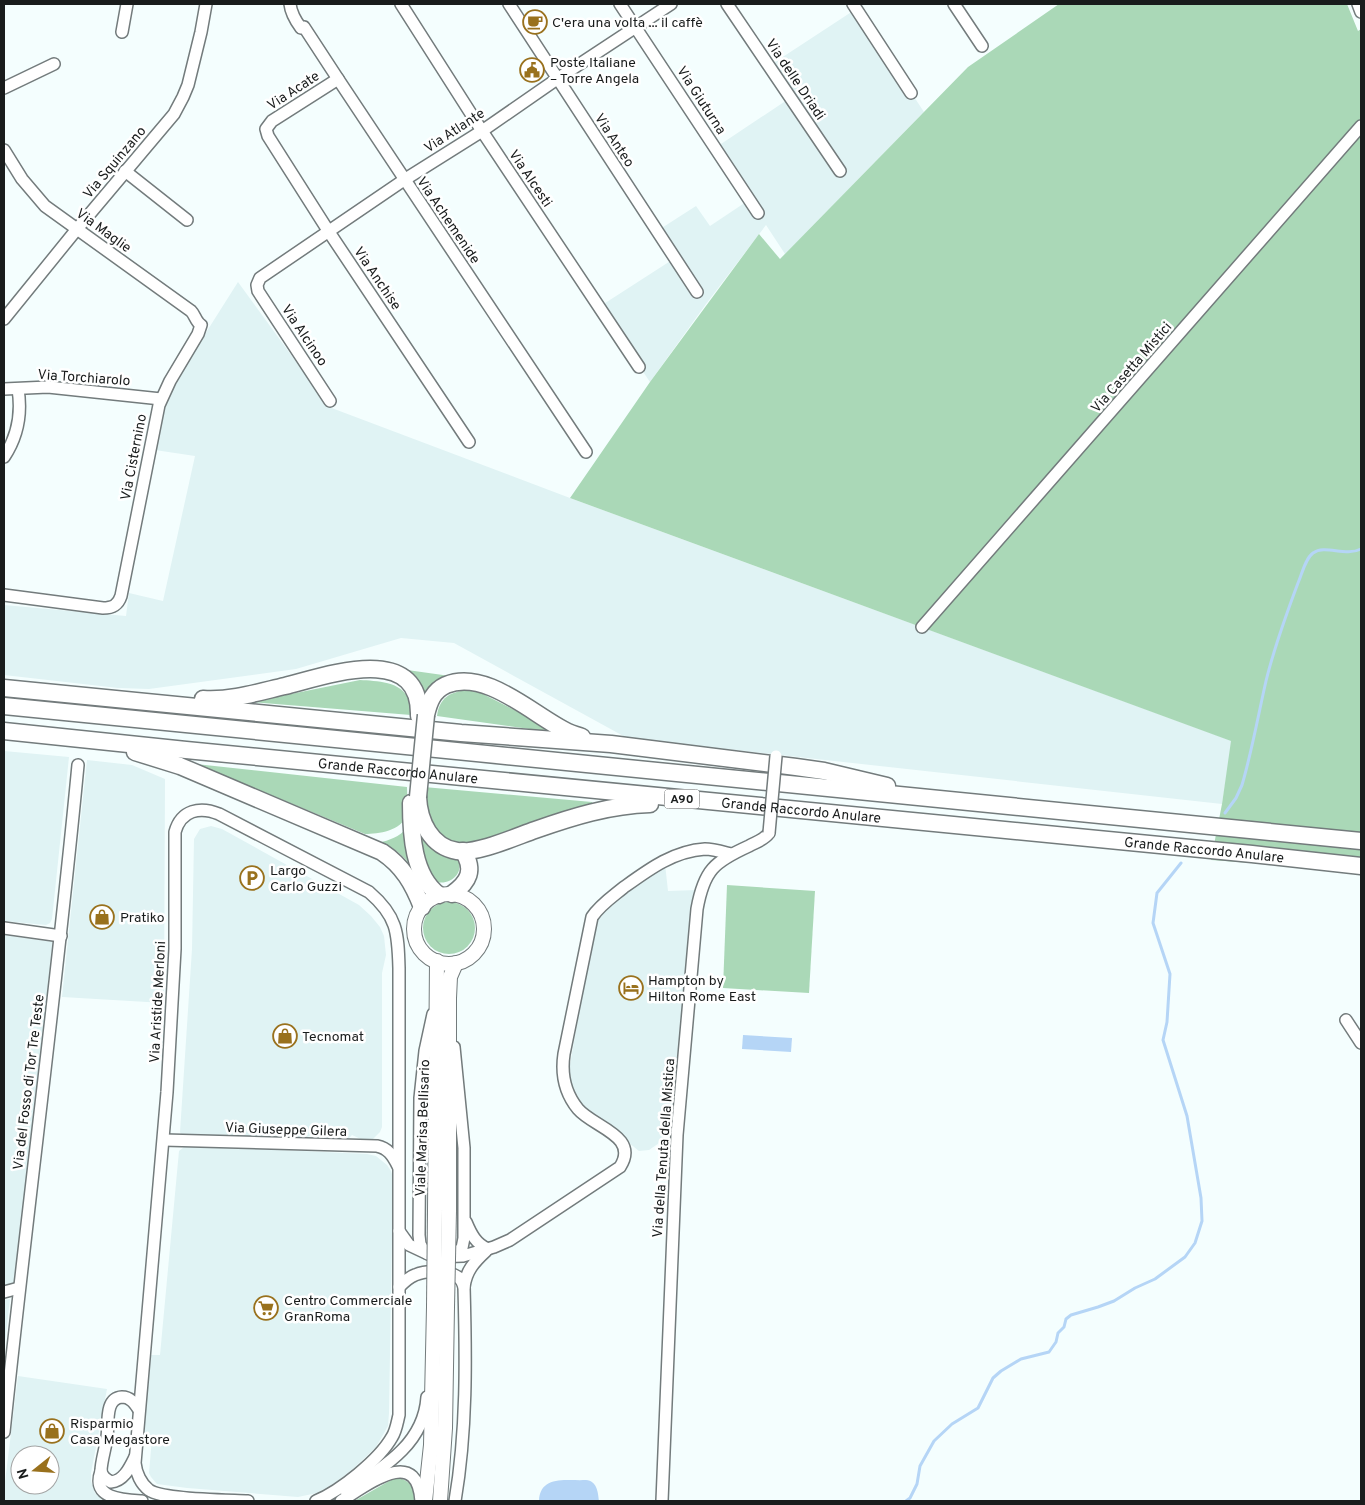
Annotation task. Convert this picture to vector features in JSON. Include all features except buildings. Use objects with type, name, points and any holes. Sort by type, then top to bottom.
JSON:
[{"type":"highway","points":[[125,700],[166,696],[210,699],[232,697],[261,692],[349,670],[374,669],[400,676],[414,690],[422,716],[414,796],[413,837],[418,861],[432,890],[446,895],[466,882],[469,874],[468,862],[463,852]]},
{"type":"highway","points":[[422,716],[432,698],[443,687],[459,682],[474,683],[507,695],[567,732],[611,744]]},
{"type":"highway","points":[[4,688],[461,733],[611,744],[810,769],[955,801]]},
{"type":"highway","name":"Grande Raccordo Anulare","points":[[4,706],[1361,841]]},
{"type":"highway","name":"Grande Raccordo Anulare","points":[[4,731],[1361,866]]},
{"type":"highway","points":[[94,740],[180,766],[374,848],[390,858],[402,869],[413,886],[422,907]]},
{"type":"highway","points":[[414,796],[419,813],[434,839],[455,851],[463,852],[490,846],[567,819],[604,809],[630,804],[711,802]]},
{"type":"main road","points":[[446,895],[462,896],[474,904],[481,915],[484,928],[482,942],[474,953],[456,963],[447,964],[436,961],[423,951],[416,939],[415,926],[422,907],[429,900],[446,895]]},
{"type":"main road","name":"Viale Marisa Bellisario","points":[[425,1501],[431,1454],[442,1211],[443,995],[436,961]]},
{"type":"main road","name":"Viale Marisa Bellisario","points":[[443,995],[456,963]]},
{"type":"main road","name":"Viale Marisa Bellisario","points":[[438,1310],[445,1428],[440,1501]]},
{"type":"street","points":[[122,32],[127,4]]},
{"type":"street","name":"Via Squinzano","points":[[4,319],[124,172],[170,119],[184,97],[188,86],[206,4]]},
{"type":"street","name":"Via Achemenide","points":[[290,4],[295,19],[301,28],[304,27],[586,452]]},
{"type":"street","name":"Via Alcesti","points":[[401,4],[482,131],[639,367]]},
{"type":"street","name":"Via Anteo","points":[[508,4],[697,292]]},
{"type":"street","name":"Via Giuturna","points":[[620,4],[758,213]]},
{"type":"street","name":"Via Atlante","points":[[257,285],[262,276],[671,4]]},
{"type":"street","name":"Via delle Driadi","points":[[727,4],[840,171]]},
{"type":"street","points":[[853,4],[912,93]]},
{"type":"street","points":[[954,4],[982,46]]},
{"type":"street","points":[[1358,4],[1361,12]]},
{"type":"street","points":[[4,88],[54,64]]},
{"type":"street","name":"Via Acate","points":[[266,129],[272,121],[338,79]]},
{"type":"street","name":"Via Casetta Mistici","points":[[922,627],[1361,126]]},
{"type":"street","name":"Via Anchise","points":[[266,129],[270,140],[329,232],[469,442]]},
{"type":"street","name":"Via Maglie","points":[[4,150],[34,195],[54,213],[191,311],[198,323]]},
{"type":"street","points":[[124,172],[187,220]]},
{"type":"street","name":"Via Alcinoo","points":[[257,285],[259,294],[330,401]]},
{"type":"street","name":"Via Cisternino","points":[[4,595],[103,608],[115,606],[119,601],[161,399],[198,334],[201,325],[198,323]]},
{"type":"street","name":"Via Torchiarolo","points":[[4,389],[48,387],[161,399]]},
{"type":"street","points":[[4,457],[13,442],[19,422],[18,389]]},
{"type":"street","name":"Via della Tenuta della Mistica","points":[[662,1501],[677,1134],[699,896],[705,879],[715,865],[731,854],[764,839],[769,833],[776,756]]},
{"type":"street","name":"Via del Fosso di Tor Tre Teste","points":[[4,1432],[19,1288],[61,936],[78,764]]},
{"type":"street","name":"Via Aristide Merloni","points":[[248,1501],[177,1497],[154,1493],[146,1487],[139,1477],[136,1466],[139,1410],[164,1140],[174,986],[176,832],[178,823],[184,816],[197,810],[206,810],[218,814],[360,887],[376,898],[390,916],[395,927],[399,950],[400,1404],[398,1422],[386,1446],[366,1466],[338,1489],[316,1501]]},
{"type":"street","points":[[399,1231],[409,1245],[432,1256],[463,1256],[505,1243],[617,1169],[624,1160],[625,1151],[621,1139],[581,1112],[568,1093],[563,1076],[564,1054],[592,917],[599,907],[616,893],[665,860],[688,852],[706,849],[731,854]]},
{"type":"street","points":[[4,928],[61,936]]},
{"type":"street","name":"Viale Marisa Bellisario","points":[[443,995],[463,1137],[464,1242],[462,1248],[451,1257]]},
{"type":"street","name":"Viale Marisa Bellisario","points":[[426,1253],[420,1244],[419,1230],[420,1098],[425,1051],[443,995]]},
{"type":"street","points":[[1346,1020],[1361,1043]]},
{"type":"street","name":"Via Giuseppe Gilera","points":[[164,1140],[376,1146],[384,1148],[398,1166]]},
{"type":"street","name":"Viale Marisa Bellisario","points":[[465,1219],[474,1239],[482,1246],[488,1248]]},
{"type":"street","points":[[455,1501],[463,1426],[465,1279],[470,1268],[488,1248]]},
{"type":"street","points":[[399,1287],[418,1273],[441,1272],[457,1276],[464,1287]]},
{"type":"street","points":[[4,1292],[19,1288]]},
{"type":"street","points":[[327,1501],[348,1490],[389,1462],[407,1446],[419,1429],[426,1407],[428,1340],[438,1310]]},
{"type":"street","points":[[139,1410],[133,1401],[124,1397],[117,1398],[111,1404],[108,1434],[99,1478],[100,1486],[108,1496],[117,1499],[142,1501]]},
{"type":"street","points":[[101,1471],[108,1481],[118,1481],[126,1473],[136,1456]]},
{"type":"street","points":[[341,1501],[377,1479],[389,1473],[399,1471],[410,1475],[415,1481],[421,1501]]},
{"type":"shaded area","points":[[856,9],[924,112],[785,254],[766,225],[650,382],[599,307],[675,258],[657,231],[696,206],[710,226],[749,200],[715,148],[790,98],[769,66]]},
{"type":"shaded area","points":[[238,282],[329,407],[570,498],[1232,741],[1222,804],[627,738],[454,643],[401,638],[296,669],[149,689],[118,688],[4,675],[4,605],[126,616],[129,593],[163,601],[195,456],[155,450],[164,399]]},
{"type":"shaded area","points":[[4,751],[69,757],[52,919],[46,925],[4,921]]},
{"type":"shaded area","points":[[87,760],[132,765],[165,779],[164,1003],[62,997]]},
{"type":"shaded area","points":[[211,826],[222,829],[359,905],[380,927],[384,936],[386,955],[382,973],[382,1127],[372,1140],[365,1141],[352,1135],[346,1141],[320,1141],[313,1134],[301,1140],[182,1137],[180,1132],[192,949],[194,839],[200,829]]},
{"type":"shaded area","points":[[665,864],[668,891],[697,890],[675,1121],[669,1132],[659,1143],[649,1150],[639,1151],[612,1129],[592,1119],[576,1101],[568,1076],[594,928],[601,913]]},
{"type":"shaded area","points":[[4,935],[53,942],[14,1284],[4,1287]]},
{"type":"shaded area","points":[[184,1147],[367,1154],[376,1156],[391,1171],[393,1177],[388,1426],[376,1447],[354,1468],[335,1483],[317,1493],[298,1497],[187,1488],[157,1484],[149,1473],[152,1438],[143,1436],[149,1355],[160,1355],[179,1151]]},
{"type":"shaded area","points":[[10,1299],[4,1351],[4,1300]]},
{"type":"shaded area","points":[[18,1376],[107,1389],[91,1473],[91,1481],[95,1493],[103,1501],[4,1501],[4,1490]]},
{"type":"green space","points":[[1059,4],[1347,4],[1358,31],[1361,29],[1361,871],[1211,860],[1222,804],[1231,741],[570,498],[650,382],[759,234],[780,259],[968,67]]},
{"type":"green space","points":[[393,668],[457,677],[426,697]]},
{"type":"green space","points":[[360,680],[388,683],[401,689],[410,702],[411,715],[252,702]]},
{"type":"green space","points":[[467,690],[481,693],[559,733],[437,716],[440,705],[446,697],[455,692]]},
{"type":"green space","points":[[196,764],[407,787],[406,815],[400,825],[395,828],[383,832],[365,834]]},
{"type":"green space","points":[[424,787],[592,802],[594,807],[472,845],[449,843],[430,827]]},
{"type":"green space","points":[[418,827],[457,857],[459,870],[447,882],[437,882],[429,873],[426,867]]},
{"type":"green space","points":[[407,828],[417,874],[405,859],[391,847],[378,843],[394,838]]},
{"type":"green space","points":[[727,885],[815,891],[809,993],[723,988]]},
{"type":"green space","points":[[444,902],[454,902],[468,909],[475,923],[475,933],[468,947],[454,954],[444,954],[434,950],[427,943],[423,933],[423,923],[427,913],[434,906]]},
{"type":"green space","points":[[397,1478],[405,1480],[411,1485],[415,1492],[415,1501],[356,1500],[391,1480]]},
{"type":"water","points":[[743,1035],[792,1038],[791,1052],[742,1049]]},
{"type":"water","points":[[563,1480],[586,1480],[593,1482],[595,1485],[599,1501],[539,1501],[540,1493],[549,1483]]},
{"type":"waterway","points":[[1225,813],[1236,798],[1242,785],[1273,656],[1306,563],[1310,556],[1318,551],[1348,552],[1361,549]]},
{"type":"waterway","points":[[906,1501],[910,1498],[917,1484],[920,1466],[934,1441],[952,1424],[978,1408],[993,1378],[1021,1359],[1049,1352],[1056,1342],[1058,1333],[1064,1327],[1066,1319],[1071,1315],[1114,1301],[1135,1288],[1155,1279],[1185,1257],[1195,1243],[1202,1221],[1201,1198],[1187,1116],[1163,1040],[1167,1022],[1170,974],[1153,923],[1157,893],[1181,863]]},
{"type":"place","name":"C'era una volta ... il caffè","points":[[535,22]]},
{"type":"place","name":"Poste Italiane – Torre Angela","points":[[532,70]]},
{"type":"place","name":"Largo Carlo Guzzi","points":[[252,878]]},
{"type":"place","name":"Pratiko","points":[[102,917]]},
{"type":"place","name":"Hampton by Hilton Rome East","points":[[631,988]]},
{"type":"place","name":"Tecnomat","points":[[285,1036]]},
{"type":"place","name":"Centro Commerciale GranRoma","points":[[266,1308]]},
{"type":"place","name":"Risparmio Casa Megastore","points":[[52,1431]]}]
